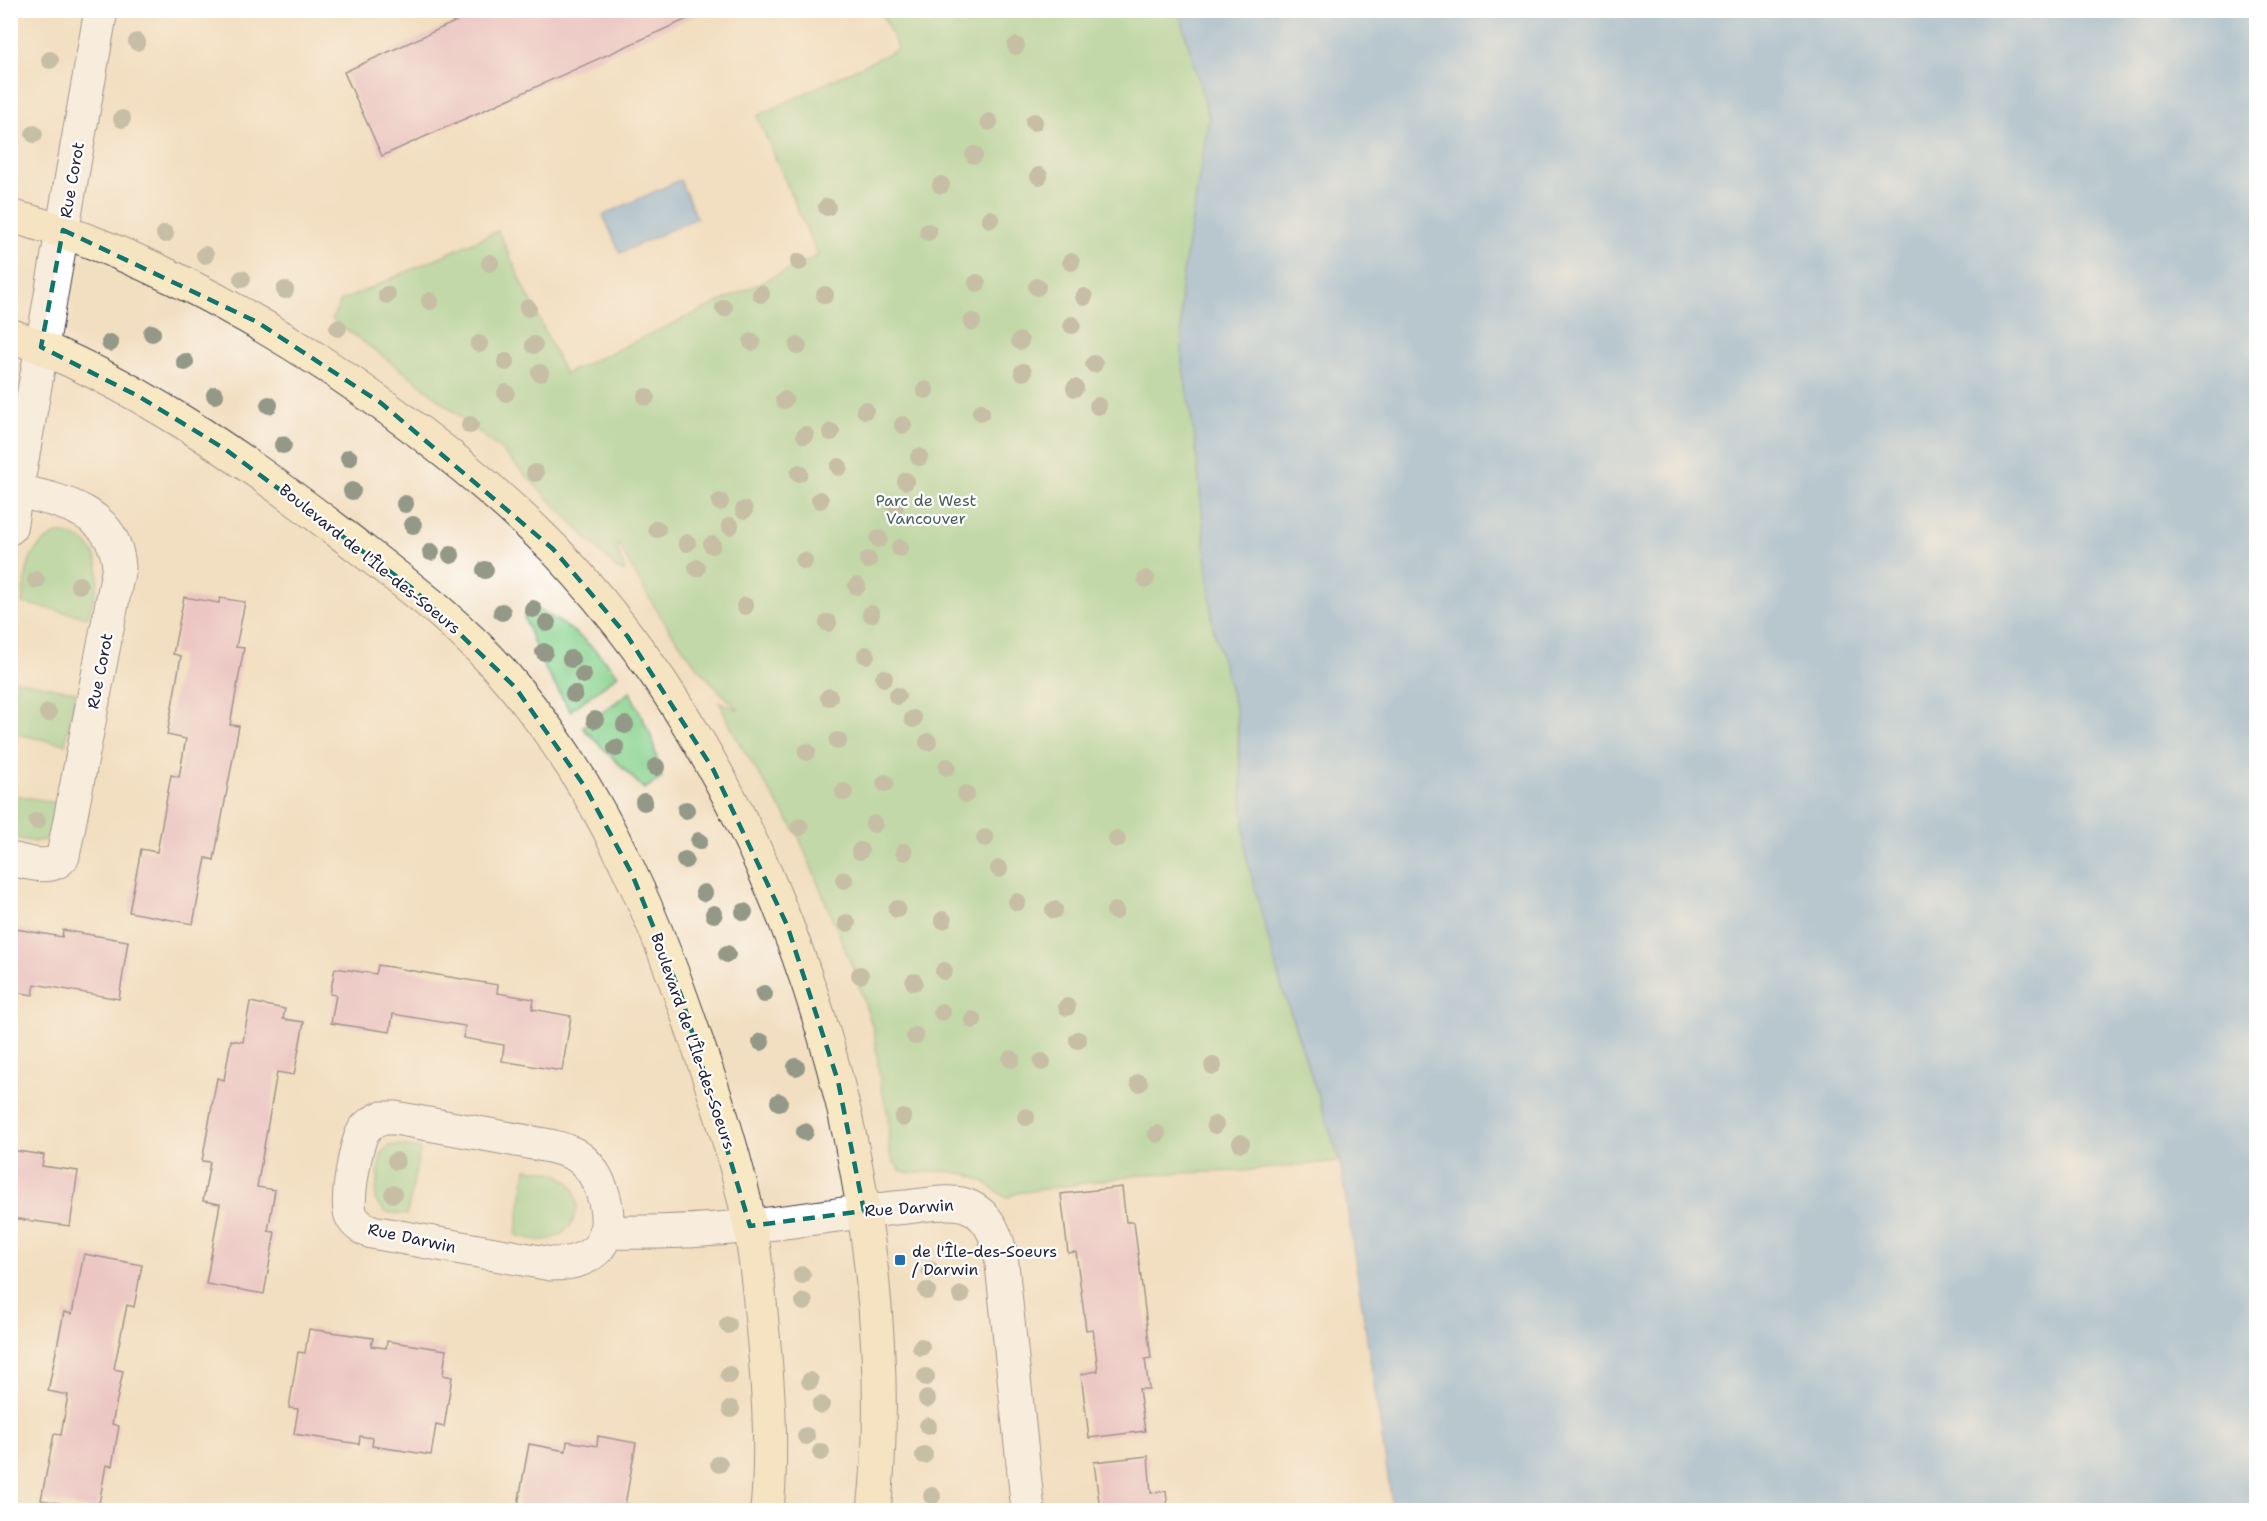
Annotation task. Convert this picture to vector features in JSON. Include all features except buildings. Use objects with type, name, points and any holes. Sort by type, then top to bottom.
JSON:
[{"type":"street","name":"Rue Corot","points":[[10,528],[101,10]]},
{"type":"street","points":[[10,216],[63,230],[152,269],[256,322],[381,403],[462,468],[553,549],[628,637],[660,682],[713,769],[765,872],[814,999],[838,1081],[864,1211],[875,1307],[880,1386],[874,1510]]},
{"type":"street","name":"Boulevard de l'Île-des-Soeurs","points":[[10,335],[78,363],[146,401],[270,480],[412,588],[489,657],[565,756],[603,818],[655,925],[713,1091],[750,1226],[770,1419],[767,1510]]},
{"type":"street","name":"Rue Corot","points":[[10,859],[46,865],[58,862],[63,856],[119,567],[118,550],[97,520],[64,502],[18,491]]},
{"type":"street","name":"Rue Darwin","points":[[381,1118],[395,1118],[567,1150],[581,1158],[593,1172],[606,1213],[605,1232],[599,1247],[576,1262],[550,1264],[372,1232],[354,1221],[349,1213],[348,1202],[359,1141],[364,1129],[371,1123],[381,1118]]},
{"type":"street","name":"Rue Darwin","points":[[605,1232],[645,1233],[750,1226],[948,1203],[965,1205],[980,1214],[991,1225],[1001,1255],[1028,1510]]},
{"type":"highlighted area","points":[[63,230],[257,322],[381,403],[553,549],[628,637],[713,769],[787,925],[838,1081],[864,1211],[750,1226],[681,995],[632,874],[585,787],[515,687],[412,588],[225,449],[138,396],[41,347]]},
{"type":"green space","name":"Parc de West Vancouver","points":[[881,11],[1179,11],[1209,117],[1181,286],[1182,362],[1195,439],[1213,627],[1237,713],[1238,752],[1280,982],[1340,1161],[1243,1171],[1146,1174],[1017,1193],[1006,1198],[981,1180],[966,1174],[944,1171],[908,1173],[900,1170],[889,1152],[888,1114],[881,1088],[874,1031],[852,966],[798,835],[737,740],[719,702],[739,710],[702,672],[671,632],[618,543],[617,548],[625,572],[617,569],[501,450],[415,380],[332,319],[341,301],[498,231],[565,374],[818,256],[757,116],[898,49]]},
{"type":"green space","points":[[57,534],[83,541],[89,546],[97,561],[97,585],[87,617],[22,603],[29,562],[33,554],[46,540]]},
{"type":"green space","points":[[537,609],[581,638],[618,675],[570,711],[540,660],[524,617]]},
{"type":"green space","points":[[10,679],[76,692],[65,744],[11,733]]},
{"type":"green space","points":[[630,692],[651,736],[662,778],[644,789],[582,727]]},
{"type":"green space","points":[[10,794],[57,803],[51,833],[45,840],[34,842],[11,837]]},
{"type":"green space","points":[[399,1145],[420,1149],[407,1215],[385,1212],[375,1200],[381,1155],[388,1146]]},
{"type":"green space","points":[[526,1169],[548,1171],[559,1175],[569,1183],[575,1193],[577,1204],[570,1225],[562,1234],[552,1239],[536,1240],[516,1235]]},
{"type":"water","points":[[1179,11],[2256,11],[2256,1510],[1393,1510],[1340,1161],[1280,982],[1246,855],[1237,713],[1213,627],[1195,439],[1182,362],[1181,286],[1209,117]]},
{"type":"water","points":[[680,180],[697,218],[620,253],[603,215]]},
{"type":"place","name":"de l'Île-des-Soeurs / Darwin","points":[[900,1260]]}]
